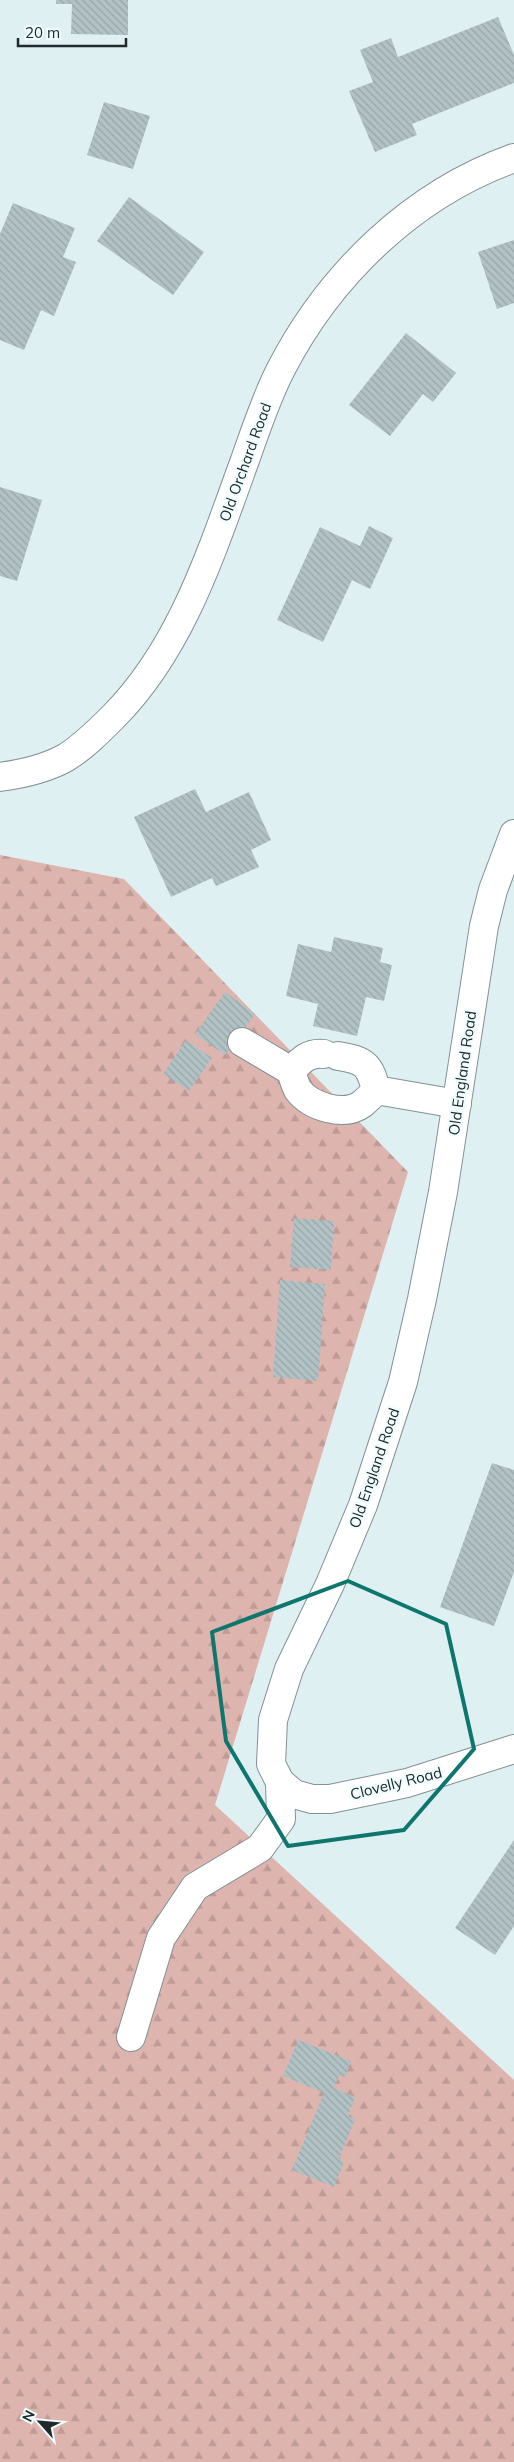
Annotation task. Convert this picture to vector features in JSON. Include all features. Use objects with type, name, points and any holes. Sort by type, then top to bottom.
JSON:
[{"type":"street","name":"Old Orchard Road","points":[[0,777],[29,772],[65,758],[99,732],[132,698],[164,651],[195,591],[265,405],[281,370],[306,327],[355,263],[387,233],[424,205],[468,180],[514,158]]},
{"type":"street","name":"Old England Road","points":[[131,2038],[161,1938],[195,1886],[260,1848],[281,1819],[280,1782],[271,1764],[273,1720],[289,1669],[330,1584],[363,1505],[391,1423],[424,1290],[458,1104],[484,926],[493,890],[514,834]]},
{"type":"street","points":[[242,1042],[291,1071],[298,1089],[312,1102],[328,1108],[349,1110],[361,1104],[376,1090]]},
{"type":"street","points":[[291,1071],[313,1053],[352,1058],[366,1064],[372,1072],[376,1090]]},
{"type":"street","points":[[376,1090],[458,1104]]},
{"type":"street","name":"Clovelly Road","points":[[280,1782],[294,1794],[312,1799],[330,1799],[407,1783],[514,1749]]},
{"type":"highlighted area","points":[[348,1581],[446,1624],[474,1749],[404,1830],[288,1846],[226,1741],[212,1632]]},
{"type":"green space","points":[[0,855],[124,879],[408,1172],[215,1805],[514,2080],[514,2462],[0,2462]]},
{"type":"building","points":[[56,0],[128,0],[128,35],[71,34],[72,4],[56,4]]},
{"type":"building","points":[[498,17],[514,55],[514,83],[412,124],[417,135],[375,152],[349,91],[373,82],[360,50],[391,38],[398,57]]},
{"type":"building","points":[[104,102],[150,116],[133,169],[87,155]]},
{"type":"building","points":[[129,197],[204,252],[173,295],[97,241]]},
{"type":"building","points":[[13,203],[75,228],[63,257],[76,262],[54,316],[41,310],[24,350],[0,340],[0,234]]},
{"type":"building","points":[[514,240],[514,303],[497,309],[478,252]]},
{"type":"building","points":[[406,333],[456,373],[433,402],[423,394],[390,436],[349,405]]},
{"type":"building","points":[[0,487],[42,500],[17,581],[0,576]]},
{"type":"building","points":[[369,526],[393,538],[370,589],[352,580],[323,642],[277,620],[320,527],[360,546]]},
{"type":"building","points":[[195,789],[206,812],[249,792],[271,840],[251,850],[259,867],[216,886],[212,878],[171,897],[134,817]]},
{"type":"building","points":[[334,937],[383,948],[380,962],[392,965],[384,1001],[366,997],[357,1036],[313,1026],[318,1004],[286,996],[298,944],[331,952]]},
{"type":"building","points":[[225,992],[255,1014],[225,1055],[195,1034]]},
{"type":"building","points":[[186,1040],[212,1058],[189,1091],[163,1074]]},
{"type":"building","points":[[294,1218],[334,1221],[331,1270],[290,1267]]},
{"type":"building","points":[[280,1280],[325,1284],[318,1381],[273,1377]]},
{"type":"building","points":[[492,1463],[514,1470],[514,1572],[494,1626],[440,1607]]},
{"type":"building","points":[[514,1840],[514,1926],[495,1955],[455,1928]]},
{"type":"building","points":[[298,2040],[351,2061],[345,2077],[339,2075],[334,2088],[355,2097],[348,2116],[355,2119],[339,2159],[344,2162],[334,2187],[292,2170],[324,2093],[283,2076]]}]
